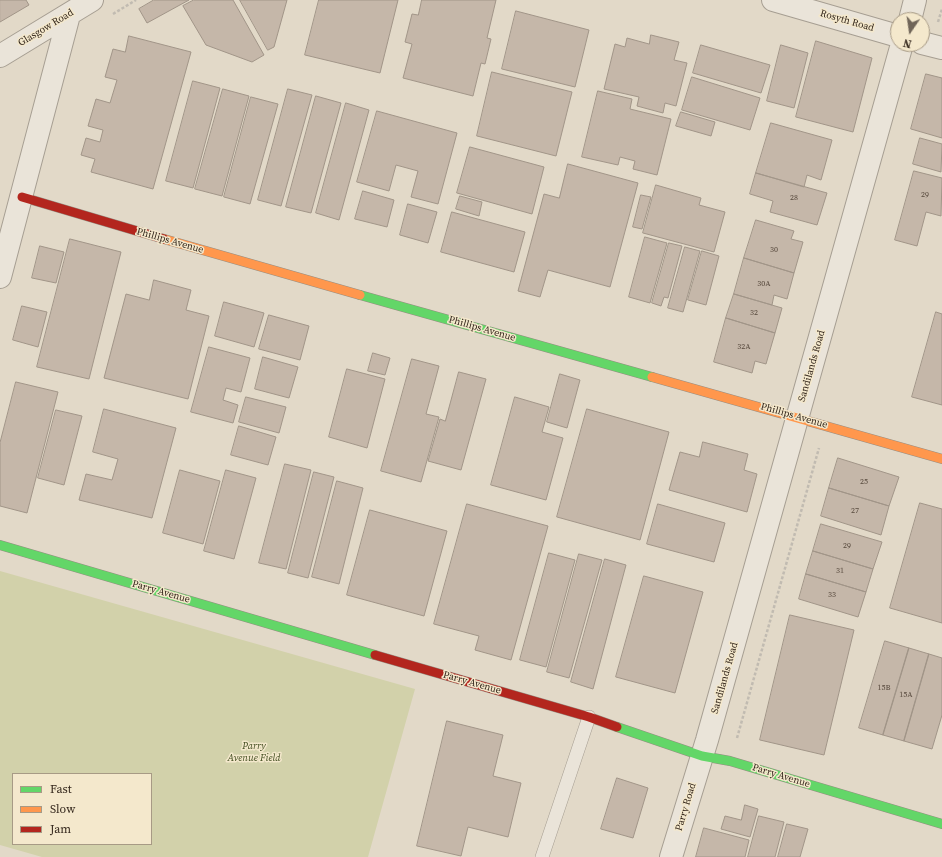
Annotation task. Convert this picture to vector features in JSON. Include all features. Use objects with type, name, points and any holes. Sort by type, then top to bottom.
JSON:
[{"type":"street","name":"Glasgow Road","points":[[0,56],[92,0]]},
{"type":"street","name":"Rosyth Road","points":[[773,0],[890,34]]},
{"type":"street","points":[[912,12],[915,0]]},
{"type":"street","points":[[0,277],[69,15]]},
{"type":"street","points":[[930,45],[942,48]]},
{"type":"street","name":"Sandilands Road","points":[[702,756],[900,52]]},
{"type":"street","name":"Phillips Avenue","points":[[22,196],[181,245],[798,417],[942,459]]},
{"type":"street","name":"Parry Avenue","points":[[0,545],[589,717],[702,756],[730,761],[942,824]]},
{"type":"street","name":"Parry Road","points":[[671,857],[702,756]]},
{"type":"lane","points":[[542,857],[589,717]]},
{"type":"path","points":[[937,27],[942,9]]},
{"type":"path","points":[[730,761],[820,444]]},
{"type":"green space","name":"Parry Avenue Field","points":[[0,571],[415,689],[368,857],[42,857],[0,845]]},
{"type":"building","points":[[0,0],[26,0],[29,5],[0,22]]},
{"type":"building","points":[[154,0],[189,0],[147,23],[139,9]]},
{"type":"building","points":[[194,0],[233,0],[264,55],[252,62],[206,45],[183,6]]},
{"type":"building","points":[[240,0],[287,0],[274,47],[268,50]]},
{"type":"building","points":[[319,0],[398,0],[380,73],[305,55]]},
{"type":"building","points":[[422,0],[496,0],[487,38],[491,39],[485,64],[481,63],[473,96],[403,78],[412,44],[405,42],[412,14],[418,15]]},
{"type":"building","points":[[516,11],[589,30],[575,87],[502,69]]},
{"type":"building","points":[[651,35],[679,42],[674,60],[687,63],[676,106],[665,103],[663,113],[637,106],[639,97],[604,89],[615,44],[625,47],[627,38],[649,44]]},
{"type":"building","points":[[129,36],[191,52],[153,189],[91,172],[95,159],[81,155],[86,138],[100,142],[103,130],[88,126],[96,99],[110,103],[117,80],[105,77],[113,49],[125,52]]},
{"type":"building","points":[[816,41],[872,58],[853,132],[796,117]]},
{"type":"building","points":[[701,45],[770,65],[761,93],[693,73]]},
{"type":"building","points":[[781,45],[808,53],[794,108],[767,101]]},
{"type":"building","points":[[492,72],[572,92],[556,156],[477,136]]},
{"type":"building","points":[[926,74],[942,78],[942,138],[911,129]]},
{"type":"building","points":[[692,77],[760,98],[750,130],[682,110]]},
{"type":"building","points":[[193,81],[220,88],[193,188],[166,181]]},
{"type":"building","points":[[223,89],[249,96],[222,196],[195,189]]},
{"type":"building","points":[[288,89],[312,95],[281,206],[258,200]]},
{"type":"building","points":[[598,91],[632,99],[630,109],[671,119],[657,175],[633,169],[635,161],[620,157],[618,165],[582,157]]},
{"type":"building","points":[[316,96],[341,103],[311,213],[286,207]]},
{"type":"building","points":[[251,97],[278,104],[250,204],[224,197]]},
{"type":"building","points":[[346,103],[369,110],[339,220],[316,213]]},
{"type":"building","points":[[377,111],[457,133],[438,204],[411,197],[418,171],[396,165],[389,191],[357,182]]},
{"type":"building","points":[[681,112],[715,122],[711,136],[676,126]]},
{"type":"building","points":[[771,123],[832,140],[821,180],[807,175],[804,187],[756,173]]},
{"type":"building","points":[[920,138],[942,144],[941,172],[913,164]]},
{"type":"building","points":[[470,147],[544,167],[532,214],[457,193]]},
{"type":"building","points":[[568,164],[638,183],[610,287],[548,270],[540,297],[518,291],[544,194],[559,198]]},
{"type":"building","points":[[914,171],[942,178],[941,216],[926,212],[917,246],[895,240]]},
{"type":"building","points":[[756,173],[827,193],[817,225],[770,212],[773,201],[750,194]]},
{"type":"building","points":[[656,185],[701,198],[699,205],[725,212],[714,252],[643,233]]},
{"type":"building","points":[[363,191],[394,200],[387,227],[355,219]]},
{"type":"building","points":[[641,195],[651,197],[642,229],[633,227]]},
{"type":"building","points":[[460,196],[482,202],[479,216],[456,209]]},
{"type":"building","points":[[408,204],[437,212],[428,243],[400,235]]},
{"type":"building","points":[[452,212],[525,232],[514,272],[441,252]]},
{"type":"building","points":[[756,220],[794,231],[791,239],[803,242],[794,273],[744,258]]},
{"type":"building","points":[[645,237],[667,243],[650,303],[629,297]]},
{"type":"building","points":[[70,239],[121,252],[89,379],[37,367]]},
{"type":"building","points":[[669,243],[682,246],[668,298],[664,297],[661,306],[652,303]]},
{"type":"building","points":[[40,246],[64,252],[56,283],[32,278]]},
{"type":"building","points":[[685,247],[700,251],[683,312],[668,308]]},
{"type":"building","points":[[702,251],[719,256],[706,305],[688,300]]},
{"type":"building","points":[[744,258],[794,273],[787,299],[774,295],[772,305],[734,294]]},
{"type":"building","points":[[154,280],[191,290],[186,310],[209,316],[188,399],[104,378],[126,294],[149,300]]},
{"type":"building","points":[[734,294],[782,308],[775,333],[726,318]]},
{"type":"building","points":[[224,302],[264,313],[254,347],[215,336]]},
{"type":"building","points":[[22,306],[47,312],[38,347],[13,340]]},
{"type":"building","points":[[936,312],[942,314],[942,405],[912,397]]},
{"type":"building","points":[[269,315],[309,326],[300,360],[259,349]]},
{"type":"building","points":[[726,318],[775,333],[766,364],[755,361],[752,373],[714,362]]},
{"type":"building","points":[[209,347],[250,358],[241,392],[226,388],[223,400],[238,405],[233,423],[191,412]]},
{"type":"building","points":[[373,353],[390,358],[385,375],[368,371]]},
{"type":"building","points":[[263,357],[298,367],[289,398],[255,389]]},
{"type":"building","points":[[412,359],[439,366],[426,414],[439,417],[421,482],[381,471]]},
{"type":"building","points":[[347,369],[385,379],[367,448],[329,437]]},
{"type":"building","points":[[459,372],[486,379],[461,470],[428,461],[440,419],[445,421]]},
{"type":"building","points":[[560,374],[580,380],[567,428],[547,422]]},
{"type":"building","points":[[16,382],[58,392],[27,513],[0,506],[0,443]]},
{"type":"building","points":[[246,397],[286,407],[279,433],[239,422]]},
{"type":"building","points":[[515,397],[549,407],[542,432],[563,438],[546,500],[491,485]]},
{"type":"building","points":[[104,409],[176,428],[152,518],[79,500],[86,474],[112,480],[118,459],[93,452]]},
{"type":"building","points":[[587,409],[669,432],[640,540],[557,517]]},
{"type":"building","points":[[56,410],[82,416],[64,485],[38,478]]},
{"type":"building","points":[[239,426],[276,437],[268,465],[231,455]]},
{"type":"building","points":[[703,442],[748,454],[744,470],[757,474],[747,512],[669,490],[680,452],[699,457]]},
{"type":"building","points":[[838,458],[899,477],[889,506],[829,488]]},
{"type":"building","points":[[285,464],[311,470],[286,569],[259,563]]},
{"type":"building","points":[[180,470],[220,481],[203,544],[163,533]]},
{"type":"building","points":[[226,470],[256,478],[234,559],[204,551]]},
{"type":"building","points":[[314,472],[334,477],[308,578],[288,573]]},
{"type":"building","points":[[337,481],[363,488],[339,584],[312,577]]},
{"type":"building","points":[[829,488],[889,506],[881,535],[821,516]]},
{"type":"building","points":[[920,503],[942,509],[942,623],[890,608]]},
{"type":"building","points":[[467,504],[548,526],[511,660],[475,650],[479,636],[434,624]]},
{"type":"building","points":[[658,504],[725,523],[714,562],[647,544]]},
{"type":"building","points":[[370,510],[447,531],[424,616],[347,595]]},
{"type":"building","points":[[821,524],[882,542],[873,569],[813,551]]},
{"type":"building","points":[[813,551],[873,569],[866,592],[806,574]]},
{"type":"building","points":[[549,553],[575,560],[546,667],[520,660]]},
{"type":"building","points":[[579,554],[602,560],[569,678],[547,672]]},
{"type":"building","points":[[605,559],[626,565],[593,689],[571,682]]},
{"type":"building","points":[[806,574],[866,592],[858,617],[799,599]]},
{"type":"building","points":[[644,576],[703,592],[675,693],[616,677]]},
{"type":"building","points":[[790,615],[854,630],[824,755],[760,740]]},
{"type":"building","points":[[885,641],[909,648],[883,735],[859,728]]},
{"type":"building","points":[[909,648],[929,654],[904,741],[883,735]]},
{"type":"building","points":[[929,654],[942,658],[942,715],[932,749],[904,741]]},
{"type":"building","points":[[447,721],[503,735],[493,776],[521,783],[508,837],[468,827],[461,856],[417,846]]},
{"type":"building","points":[[617,778],[648,788],[633,838],[601,829]]},
{"type":"building","points":[[745,805],[758,809],[750,837],[721,829],[725,816],[741,820]]},
{"type":"building","points":[[759,816],[784,822],[775,857],[748,857]]},
{"type":"building","points":[[787,824],[808,829],[800,857],[778,857]]},
{"type":"building","points":[[704,828],[749,840],[745,857],[696,857]]},
{"type":"traffic: fast","points":[[360,295],[652,377]]},
{"type":"traffic: fast","points":[[0,545],[375,655]]},
{"type":"traffic: fast","points":[[617,727],[702,756],[730,761],[942,824]]},
{"type":"traffic: slow","points":[[164,239],[360,295]]},
{"type":"traffic: slow","points":[[652,377],[942,459]]},
{"type":"traffic: jam","points":[[22,197],[164,239]]},
{"type":"traffic: jam","points":[[375,655],[589,717],[617,727]]}]
